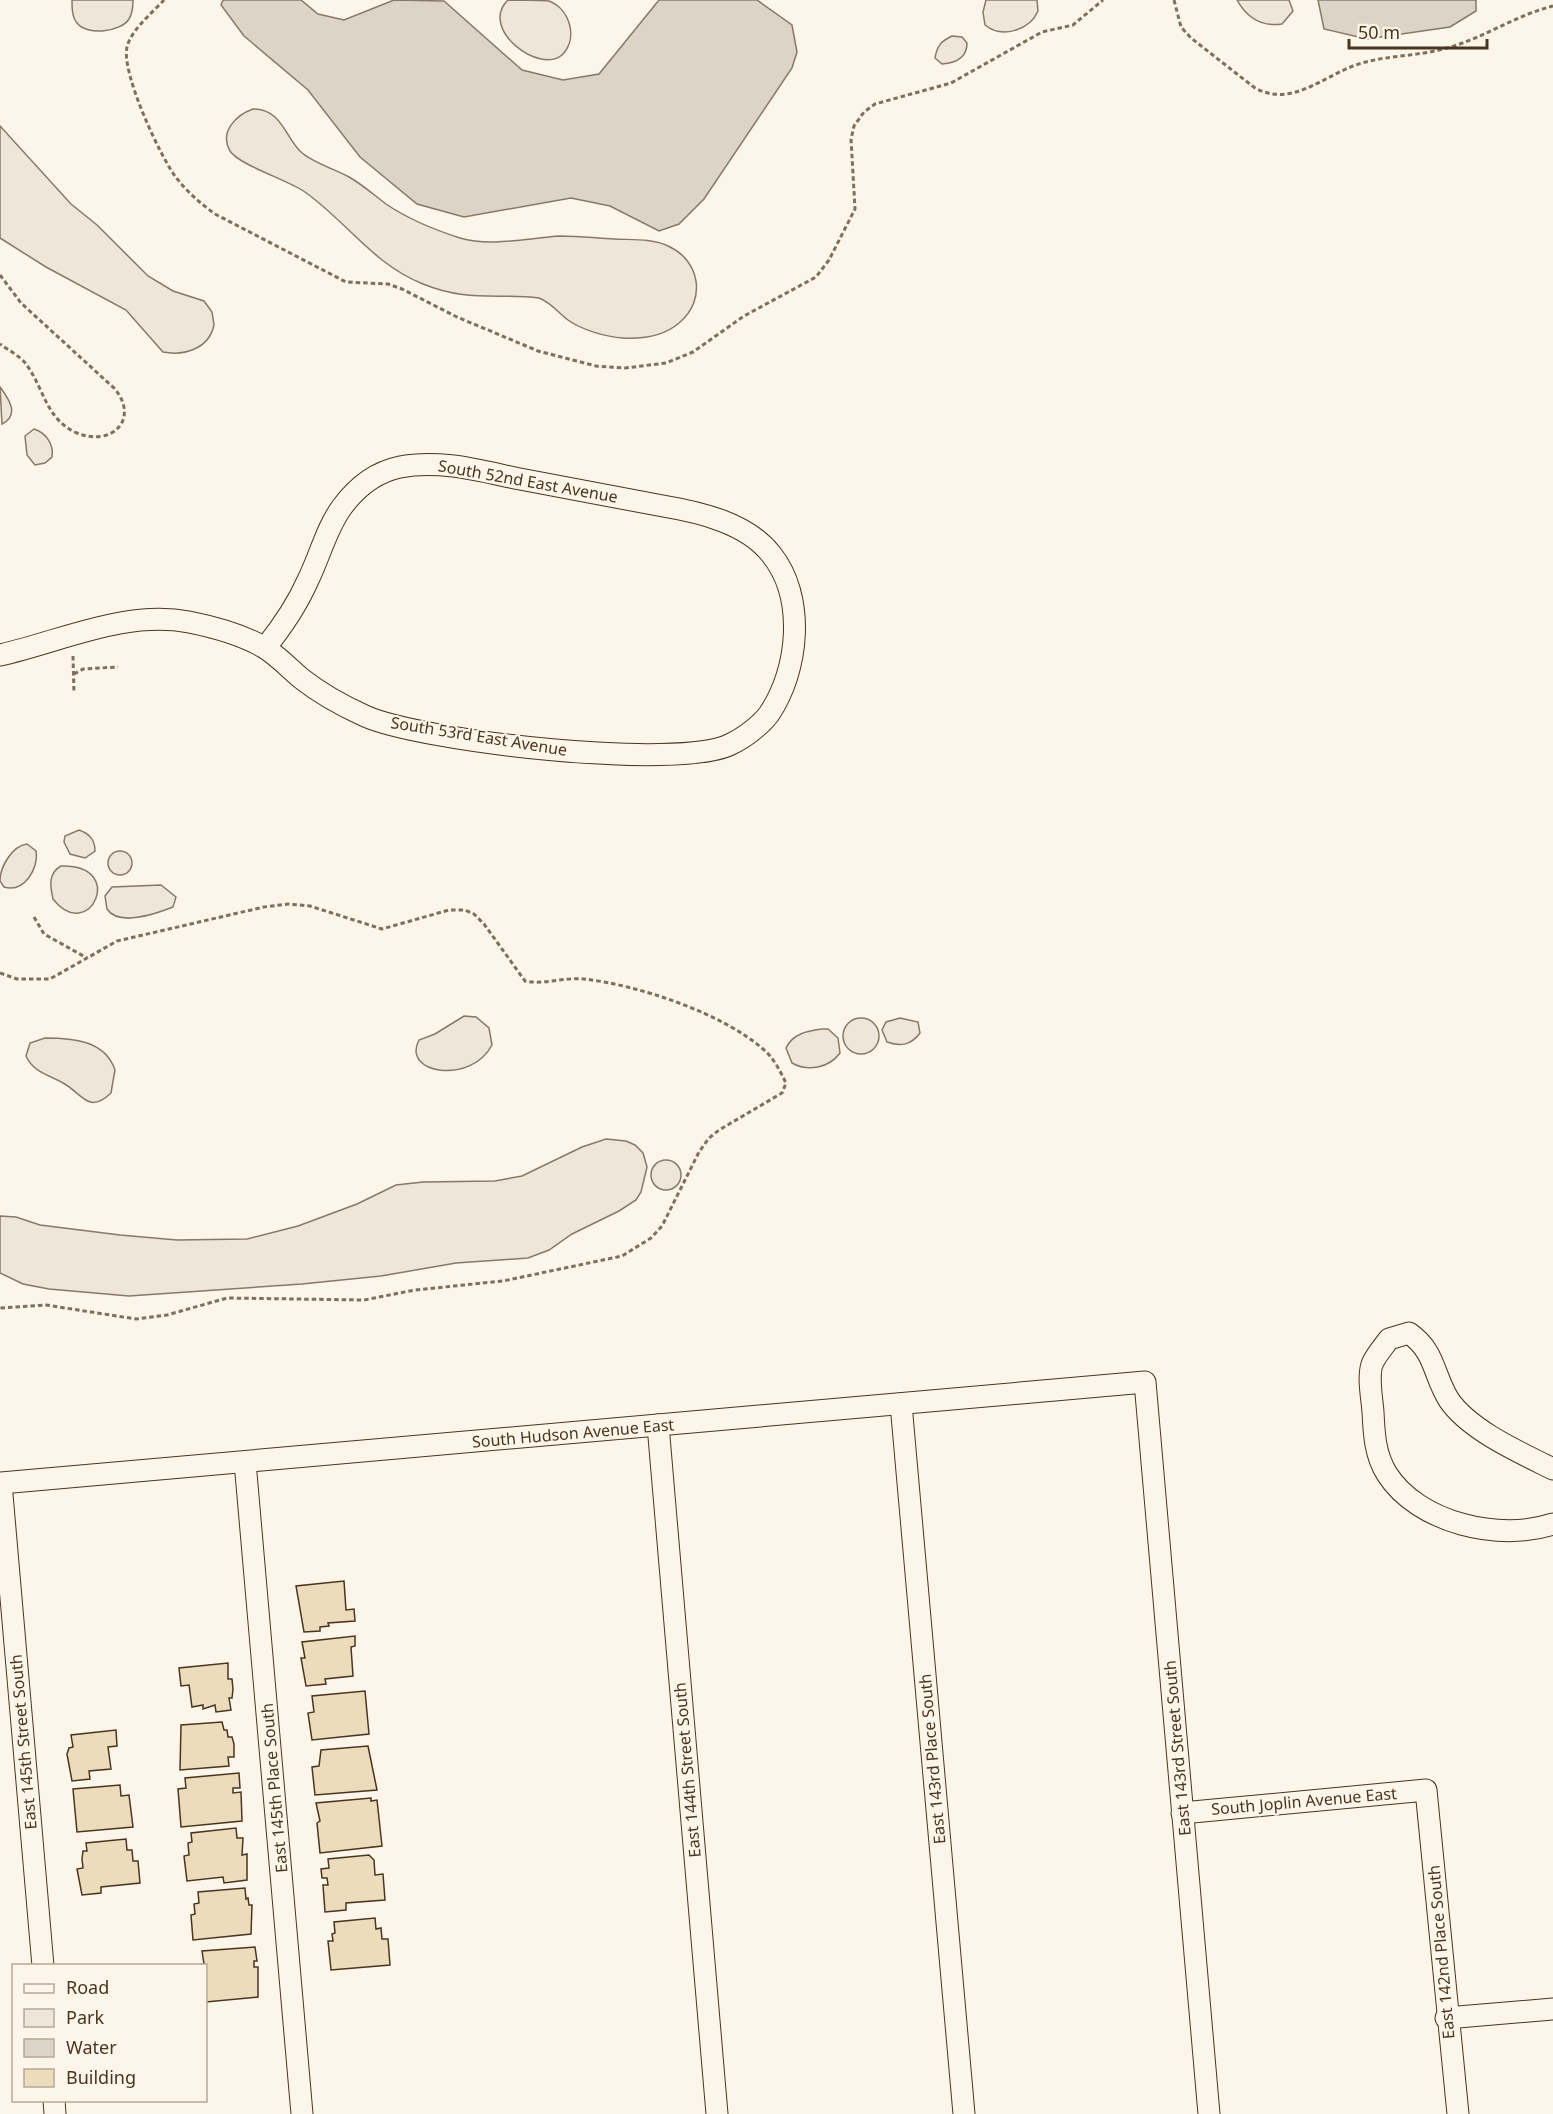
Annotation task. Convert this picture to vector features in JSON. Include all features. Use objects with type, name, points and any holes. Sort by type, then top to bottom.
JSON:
[{"type":"street","name":"South 52nd East Avenue","points":[[265,648],[295,606],[329,527],[354,493],[379,474],[395,468],[436,464],[675,508],[739,529],[758,541],[772,554],[783,573],[794,612],[791,654]]},
{"type":"street","name":"South 53rd East Avenue","points":[[0,655],[125,622],[172,620],[241,637],[265,648],[303,680],[370,718],[468,738],[624,756],[688,754],[729,745],[767,717],[785,680],[791,654]]},
{"type":"street","points":[[1553,1469],[1487,1435],[1449,1401],[1424,1343],[1409,1333],[1389,1339],[1372,1364],[1375,1446],[1386,1473],[1403,1494],[1456,1524],[1496,1530],[1542,1528],[1553,1524]]},
{"type":"street","name":"South Hudson Avenue East","points":[[1,1484],[1145,1382]]},
{"type":"street","name":"East 143rd Street South","points":[[1145,1382],[1209,2114]]},
{"type":"street","name":"East 143rd Place South","points":[[901,1404],[964,2114]]},
{"type":"street","name":"East 144th Street South","points":[[658,1425],[717,2114]]},
{"type":"street","name":"East 145th Place South","points":[[245,1462],[302,2114]]},
{"type":"street","name":"East 145th Street South","points":[[1,1484],[43,1964]]},
{"type":"street","name":"South Joplin Avenue East","points":[[1182,1813],[1426,1790]]},
{"type":"street","name":"East 142nd Place South","points":[[1426,1790],[1446,2018],[1458,2114]]},
{"type":"street","points":[[1446,2018],[1553,2009]]},
{"type":"path","points":[[164,0],[134,33],[127,46],[126,65],[134,90],[173,174],[196,200],[215,214],[346,282],[388,284],[538,351],[596,366],[624,368],[666,363],[693,352],[744,316],[816,277],[829,260],[855,209],[851,139],[854,126],[864,112],[875,104],[951,83],[1042,32],[1073,25],[1103,0]]},
{"type":"path","points":[[1174,0],[1181,27],[1191,38],[1255,88],[1266,94],[1280,96],[1299,92],[1353,66],[1446,49],[1553,6]]},
{"type":"path","points":[[0,275],[21,303],[116,389],[126,407],[121,425],[114,432],[98,436],[78,434],[68,428],[50,411],[26,364],[0,345]]},
{"type":"path","points":[[69,636],[74,693]]},
{"type":"path","points":[[74,674],[83,669],[118,667]]},
{"type":"path","points":[[0,973],[17,979],[50,979],[117,941],[135,935],[288,904],[334,912],[382,929],[459,909],[474,914],[484,924],[525,981],[536,983],[584,979],[683,1003],[763,1048],[786,1083],[782,1093],[709,1138],[699,1152],[662,1226],[651,1238],[630,1251],[606,1260],[503,1281],[405,1292],[364,1300],[227,1298],[143,1319],[46,1305],[0,1308]]},
{"type":"path","points":[[34,917],[37,926],[44,934],[87,958]]},
{"type":"green space","points":[[72,0],[133,0],[133,7],[129,19],[119,27],[96,31],[88,30],[77,23],[73,15]]},
{"type":"green space","points":[[508,0],[549,1],[562,10],[567,17],[571,32],[568,47],[563,54],[553,59],[541,59],[516,46],[506,36],[501,24],[501,12]]},
{"type":"green space","points":[[986,0],[1037,0],[1038,11],[1029,23],[1022,27],[1007,32],[999,31],[985,25],[983,12]]},
{"type":"green space","points":[[1237,0],[1289,0],[1293,11],[1282,24],[1268,24],[1250,16]]},
{"type":"green space","points":[[952,36],[962,37],[967,43],[965,52],[960,59],[942,64],[935,58],[937,50],[942,42]]},
{"type":"green space","points":[[253,109],[263,110],[277,119],[306,156],[349,177],[403,215],[460,238],[497,242],[574,236],[662,243],[679,252],[693,270],[696,281],[694,303],[688,314],[667,331],[645,337],[623,338],[602,335],[580,327],[539,298],[468,295],[439,290],[423,284],[389,265],[305,192],[243,162],[230,151],[227,137],[231,125],[241,115]]},
{"type":"green space","points":[[0,126],[71,204],[97,225],[148,276],[173,291],[204,301],[212,312],[214,325],[207,340],[187,352],[163,352],[126,310],[46,267],[0,238]]},
{"type":"green space","points":[[0,387],[12,412],[2,424]]},
{"type":"green space","points":[[34,429],[42,433],[52,448],[52,457],[45,463],[35,465],[27,455],[25,436]]},
{"type":"green space","points":[[79,830],[86,833],[94,844],[95,851],[85,858],[70,854],[64,842],[65,836]]},
{"type":"green space","points":[[27,844],[36,851],[35,865],[29,878],[18,886],[4,887],[0,881],[5,864],[16,849]]},
{"type":"green space","points":[[120,851],[129,854],[132,863],[129,872],[120,875],[111,872],[108,863],[111,854]]},
{"type":"green space","points":[[61,866],[81,869],[93,877],[97,888],[96,899],[89,908],[79,913],[66,911],[53,899],[52,876]]},
{"type":"green space","points":[[161,885],[176,897],[173,907],[128,918],[113,914],[107,909],[105,896],[112,887]]},
{"type":"green space","points":[[464,1016],[476,1017],[489,1028],[492,1045],[482,1058],[469,1066],[455,1070],[429,1067],[420,1061],[416,1052],[419,1040],[435,1034]]},
{"type":"green space","points":[[861,1018],[873,1024],[879,1036],[873,1048],[861,1054],[849,1048],[843,1036],[849,1024]]},
{"type":"green space","points":[[900,1018],[918,1022],[920,1033],[905,1044],[887,1042],[882,1030],[886,1022]]},
{"type":"green space","points":[[828,1029],[838,1038],[840,1053],[830,1062],[818,1067],[798,1066],[792,1063],[786,1048],[789,1043],[801,1034]]},
{"type":"green space","points":[[45,1038],[76,1040],[104,1052],[115,1070],[111,1093],[103,1099],[91,1102],[33,1066],[26,1056],[30,1043]]},
{"type":"green space","points":[[606,1139],[626,1141],[635,1145],[643,1153],[647,1167],[641,1192],[636,1200],[572,1234],[549,1250],[528,1258],[456,1263],[381,1276],[302,1284],[129,1296],[49,1289],[23,1284],[0,1273],[0,1216],[16,1217],[40,1225],[120,1235],[177,1240],[247,1239],[298,1226],[357,1204],[396,1185],[423,1182],[495,1181],[522,1176],[582,1147]]},
{"type":"green space","points":[[666,1160],[677,1164],[681,1175],[677,1186],[666,1190],[655,1186],[651,1175],[655,1164]]},
{"type":"water","points":[[223,0],[301,0],[318,14],[344,20],[394,0],[444,1],[522,70],[563,80],[599,74],[659,0],[757,0],[792,25],[797,52],[792,68],[704,199],[679,224],[659,231],[610,206],[571,198],[464,217],[417,204],[360,157],[308,90],[244,36],[221,5]]},
{"type":"water","points":[[1318,0],[1476,0],[1476,11],[1450,27],[1367,39],[1324,29]]},
{"type":"building","points":[[344,1581],[346,1610],[354,1609],[355,1621],[328,1623],[329,1626],[320,1627],[320,1631],[304,1632],[296,1586]]},
{"type":"building","points":[[355,1636],[355,1646],[351,1647],[353,1676],[325,1679],[326,1684],[306,1686],[301,1658],[305,1658],[302,1642]]},
{"type":"building","points":[[228,1663],[228,1679],[232,1679],[233,1689],[232,1698],[229,1698],[231,1710],[216,1712],[215,1705],[203,1709],[203,1705],[192,1707],[189,1685],[181,1686],[179,1668]]},
{"type":"building","points":[[365,1691],[369,1734],[312,1740],[308,1713],[314,1712],[312,1696]]},
{"type":"building","points":[[222,1722],[224,1730],[227,1730],[228,1737],[232,1737],[234,1744],[234,1757],[228,1757],[229,1766],[180,1770],[181,1725]]},
{"type":"building","points":[[116,1730],[117,1746],[108,1747],[111,1769],[89,1771],[90,1779],[72,1781],[67,1754],[69,1748],[73,1747],[71,1735]]},
{"type":"building","points":[[368,1746],[377,1790],[315,1795],[312,1767],[319,1766],[321,1750]]},
{"type":"building","points":[[239,1773],[240,1788],[233,1788],[233,1793],[241,1792],[242,1821],[181,1827],[178,1789],[186,1788],[185,1778]]},
{"type":"building","points":[[120,1785],[121,1796],[129,1795],[133,1827],[77,1832],[73,1789]]},
{"type":"building","points":[[371,1798],[371,1801],[377,1800],[382,1846],[320,1853],[317,1823],[320,1821],[316,1803]]},
{"type":"building","points":[[236,1828],[237,1838],[243,1838],[242,1855],[247,1854],[247,1880],[224,1883],[223,1877],[187,1881],[184,1856],[189,1855],[188,1843],[192,1842],[191,1833]]},
{"type":"building","points":[[126,1839],[127,1850],[132,1850],[133,1861],[138,1861],[140,1883],[101,1887],[101,1893],[82,1895],[77,1869],[83,1868],[82,1859],[83,1851],[87,1851],[86,1843]]},
{"type":"building","points":[[369,1855],[374,1860],[375,1875],[383,1874],[385,1900],[346,1903],[346,1910],[325,1912],[323,1885],[328,1885],[327,1878],[322,1878],[321,1869],[329,1868],[328,1859]]},
{"type":"building","points":[[245,1888],[246,1899],[248,1898],[249,1905],[252,1905],[251,1934],[193,1940],[191,1915],[195,1914],[194,1904],[199,1903],[198,1892]]},
{"type":"building","points":[[375,1918],[376,1929],[381,1928],[382,1939],[388,1939],[390,1965],[331,1970],[328,1941],[333,1941],[334,1922]]},
{"type":"building","points":[[255,1947],[257,1961],[254,1961],[254,1967],[258,1967],[258,1997],[207,2002],[207,1964],[204,1964],[202,1951]]}]
